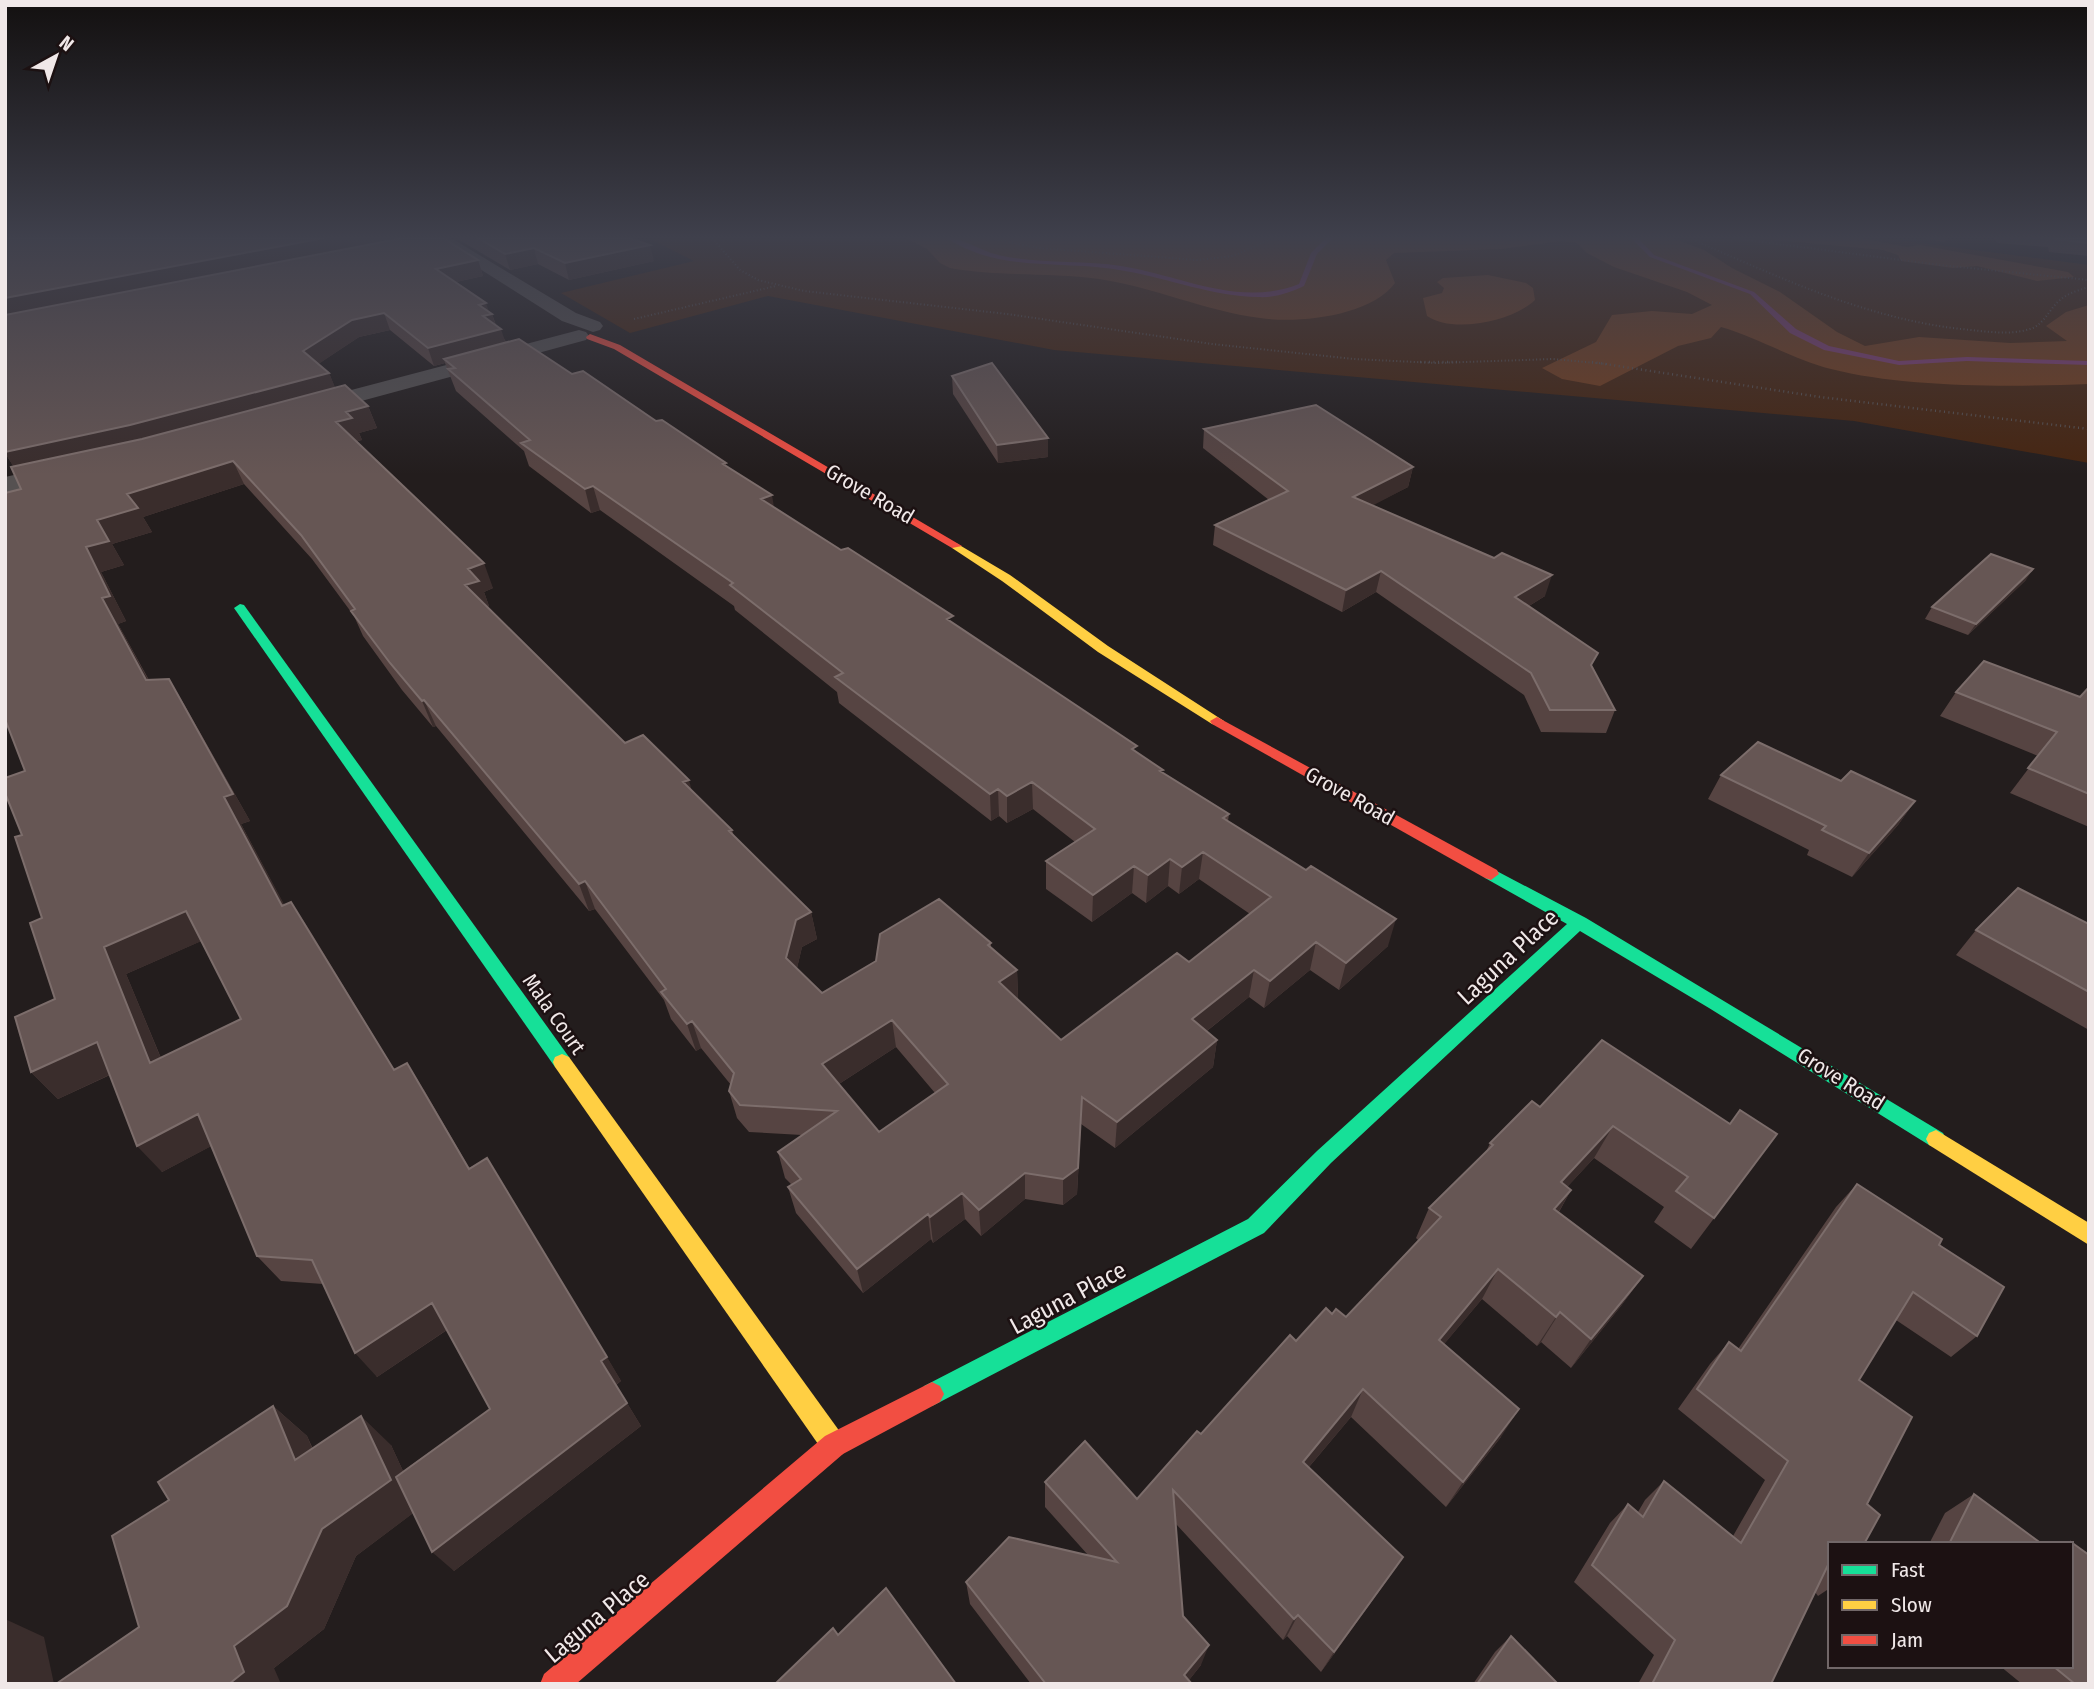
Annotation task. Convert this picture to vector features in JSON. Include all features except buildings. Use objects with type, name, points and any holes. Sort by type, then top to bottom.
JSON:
[{"type":"street","name":"Grove Road","points":[[568,317],[718,408],[914,519],[1006,578],[1103,649],[1247,740],[1580,922],[1796,1051],[2089,1235]]},
{"type":"street","points":[[285,415],[593,332]]},
{"type":"street","points":[[5,485],[96,465]]},
{"type":"street","name":"Mala Court","points":[[240,608],[834,1445]]},
{"type":"street","name":"Laguna Place","points":[[554,1684],[834,1445],[1256,1226],[1324,1157],[1580,922]]},
{"type":"path","points":[[593,332],[639,317]]},
{"type":"path","points":[[1026,317],[1199,343],[1354,359],[1436,363],[1553,359],[1601,363],[1820,397],[2089,429]]},
{"type":"path","points":[[1887,317],[1957,330],[2007,332],[2036,326],[2045,317]]},
{"type":"shaded area","points":[[602,317],[690,317],[630,333]]},
{"type":"shaded area","points":[[878,317],[2089,317],[2089,463],[1854,421],[1054,350]]},
{"type":"shaded area","points":[[1252,317],[1321,317],[1294,320]]},
{"type":"shaded area","points":[[1429,317],[1504,317],[1483,323],[1452,324]]},
{"type":"shaded area","points":[[1611,317],[1815,317],[1837,332],[1865,346],[1919,337],[2010,343],[2067,341],[2046,326],[2059,317],[2089,317],[2089,384],[1959,385],[1892,380],[1817,365],[1721,327],[1711,338],[1678,346],[1600,386],[1562,379],[1542,368],[1596,342]]},
{"type":"waterway","points":[[1778,317],[1793,331],[1827,348],[1899,363],[1967,359],[2089,363]]},
{"type":"traffic: fast","points":[[240,608],[562,1062]]},
{"type":"traffic: fast","points":[[1491,874],[1716,1003],[1936,1139]]},
{"type":"traffic: fast","points":[[932,1394],[1256,1226],[1324,1157],[1580,922]]},
{"type":"traffic: slow","points":[[956,546],[1006,578],[1103,649],[1217,721]]},
{"type":"traffic: slow","points":[[562,1062],[834,1445]]},
{"type":"traffic: slow","points":[[1936,1139],[2089,1235]]},
{"type":"traffic: jam","points":[[590,337],[617,347],[956,546]]},
{"type":"traffic: jam","points":[[1217,721],[1491,874]]},
{"type":"traffic: jam","points":[[554,1684],[834,1445],[932,1394]]}]
